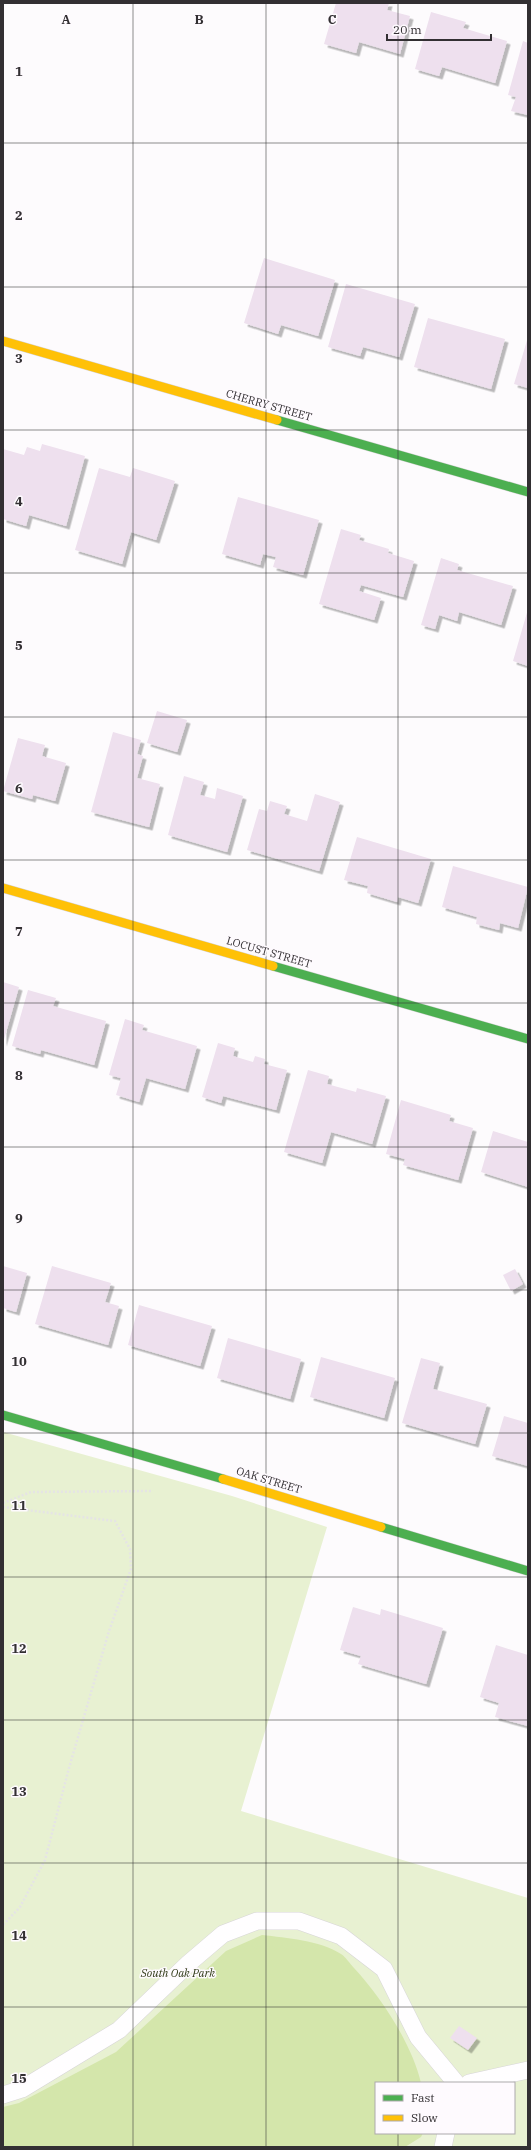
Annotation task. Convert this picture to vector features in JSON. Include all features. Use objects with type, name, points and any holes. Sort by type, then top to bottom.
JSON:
[{"type":"street","name":"CHERRY STREET","points":[[3,341],[528,492]]},
{"type":"street","name":"LOCUST STREET","points":[[3,888],[528,1039]]},
{"type":"street","name":"OAK STREET","points":[[3,1415],[180,1466],[528,1571]]},
{"type":"lane","points":[[3,2095],[22,2089],[119,2030],[189,1963],[223,1934],[257,1921],[299,1921],[341,1936],[384,1969],[418,2037],[455,2082]]},
{"type":"lane","points":[[474,2082],[528,2070]]},
{"type":"lane","points":[[443,2147],[446,2134]]},
{"type":"path","points":[[3,1503],[31,1492],[174,1491],[180,1466]]},
{"type":"path","points":[[3,1508],[115,1521],[130,1549],[131,1570],[108,1631],[69,1768],[45,1860],[20,1907],[3,1925]]},
{"type":"green space","name":"South Oak Park","points":[[3,1432],[232,1496],[327,1527],[241,1811],[528,1898],[528,2147],[3,2147]]},
{"type":"shaded area","points":[[262,1935],[303,1940],[332,1949],[345,1957],[385,2007],[411,2053],[421,2082],[375,2082],[375,2134],[422,2134],[421,2137],[405,2147],[3,2147],[3,2107],[19,2103],[116,2052],[226,1951]]},
{"type":"building","points":[[336,3],[389,3],[387,10],[410,16],[400,54],[359,42],[356,53],[324,44]]},
{"type":"building","points":[[431,12],[466,22],[463,28],[507,41],[495,83],[442,67],[439,76],[415,69]]},
{"type":"building","points":[[523,41],[528,43],[528,115],[511,111],[516,97],[508,95]]},
{"type":"building","points":[[264,258],[335,280],[318,336],[281,325],[278,334],[244,323]]},
{"type":"building","points":[[346,284],[415,304],[399,357],[363,347],[360,356],[328,347]]},
{"type":"building","points":[[428,318],[505,339],[491,389],[414,367]]},
{"type":"building","points":[[528,337],[528,388],[514,384]]},
{"type":"building","points":[[42,444],[85,456],[66,526],[29,515],[26,526],[3,519],[3,449],[24,455],[27,447],[40,451]]},
{"type":"building","points":[[99,468],[130,477],[133,468],[175,481],[156,540],[131,532],[122,564],[75,550]]},
{"type":"building","points":[[238,497],[319,520],[303,575],[273,567],[276,557],[263,554],[260,565],[222,554]]},
{"type":"building","points":[[341,529],[361,535],[359,540],[389,549],[388,553],[414,561],[403,597],[361,585],[359,591],[381,598],[374,620],[319,604]]},
{"type":"building","points":[[441,558],[459,564],[457,570],[513,586],[501,625],[459,612],[457,621],[439,615],[435,629],[421,625]]},
{"type":"building","points":[[528,609],[528,666],[513,661]]},
{"type":"building","points":[[157,711],[187,720],[177,752],[147,743]]},
{"type":"building","points":[[113,732],[141,740],[137,754],[143,756],[137,778],[160,784],[149,827],[91,812]]},
{"type":"building","points":[[18,738],[45,745],[42,756],[66,763],[55,801],[33,795],[32,799],[3,791]]},
{"type":"building","points":[[184,776],[204,782],[200,795],[215,799],[217,788],[243,796],[227,852],[168,835]]},
{"type":"building","points":[[315,794],[340,802],[319,871],[247,850],[259,809],[267,811],[270,801],[287,806],[284,814],[307,821]]},
{"type":"building","points":[[357,837],[431,859],[418,903],[398,897],[397,902],[367,893],[368,886],[344,880]]},
{"type":"building","points":[[453,866],[528,887],[518,928],[500,923],[499,930],[476,924],[477,917],[442,907]]},
{"type":"building","points":[[3,982],[19,987],[3,1043]]},
{"type":"building","points":[[28,990],[56,998],[53,1006],[106,1021],[94,1065],[41,1050],[40,1054],[12,1046]]},
{"type":"building","points":[[125,1019],[144,1025],[142,1030],[197,1046],[185,1089],[146,1078],[139,1102],[116,1095],[121,1078],[109,1075]]},
{"type":"building","points":[[218,1043],[235,1048],[233,1056],[253,1062],[255,1056],[265,1059],[264,1064],[287,1070],[276,1110],[223,1096],[221,1103],[202,1097]]},
{"type":"building","points":[[308,1070],[329,1076],[327,1084],[356,1092],[357,1088],[386,1096],[372,1144],[331,1132],[322,1163],[284,1152]]},
{"type":"building","points":[[401,1100],[451,1115],[449,1121],[473,1128],[458,1180],[403,1165],[405,1159],[386,1154]]},
{"type":"building","points":[[493,1131],[528,1142],[528,1187],[481,1172]]},
{"type":"building","points":[[3,1266],[27,1273],[16,1312],[3,1308]]},
{"type":"building","points":[[52,1266],[111,1283],[105,1302],[119,1306],[108,1345],[35,1324]]},
{"type":"building","points":[[515,1269],[523,1284],[511,1291],[503,1275]]},
{"type":"building","points":[[139,1305],[212,1326],[200,1366],[128,1345]]},
{"type":"building","points":[[228,1338],[301,1359],[290,1399],[217,1378]]},
{"type":"building","points":[[321,1357],[395,1378],[384,1418],[310,1397]]},
{"type":"building","points":[[421,1358],[440,1363],[433,1389],[487,1404],[475,1444],[402,1423]]},
{"type":"building","points":[[504,1416],[528,1423],[528,1466],[492,1456]]},
{"type":"building","points":[[353,1607],[380,1615],[381,1609],[443,1628],[426,1684],[358,1664],[361,1656],[340,1650]]},
{"type":"building","points":[[496,1645],[528,1655],[528,1726],[495,1717],[499,1703],[480,1697]]},
{"type":"building","points":[[459,2026],[477,2038],[468,2050],[450,2038]]},
{"type":"traffic: fast","points":[[277,420],[528,492]]},
{"type":"traffic: fast","points":[[273,966],[528,1039]]},
{"type":"traffic: fast","points":[[3,1415],[223,1479]]},
{"type":"traffic: fast","points":[[381,1527],[528,1571]]},
{"type":"traffic: slow","points":[[3,341],[277,420]]},
{"type":"traffic: slow","points":[[3,888],[273,966]]},
{"type":"traffic: slow","points":[[223,1479],[381,1527]]}]
